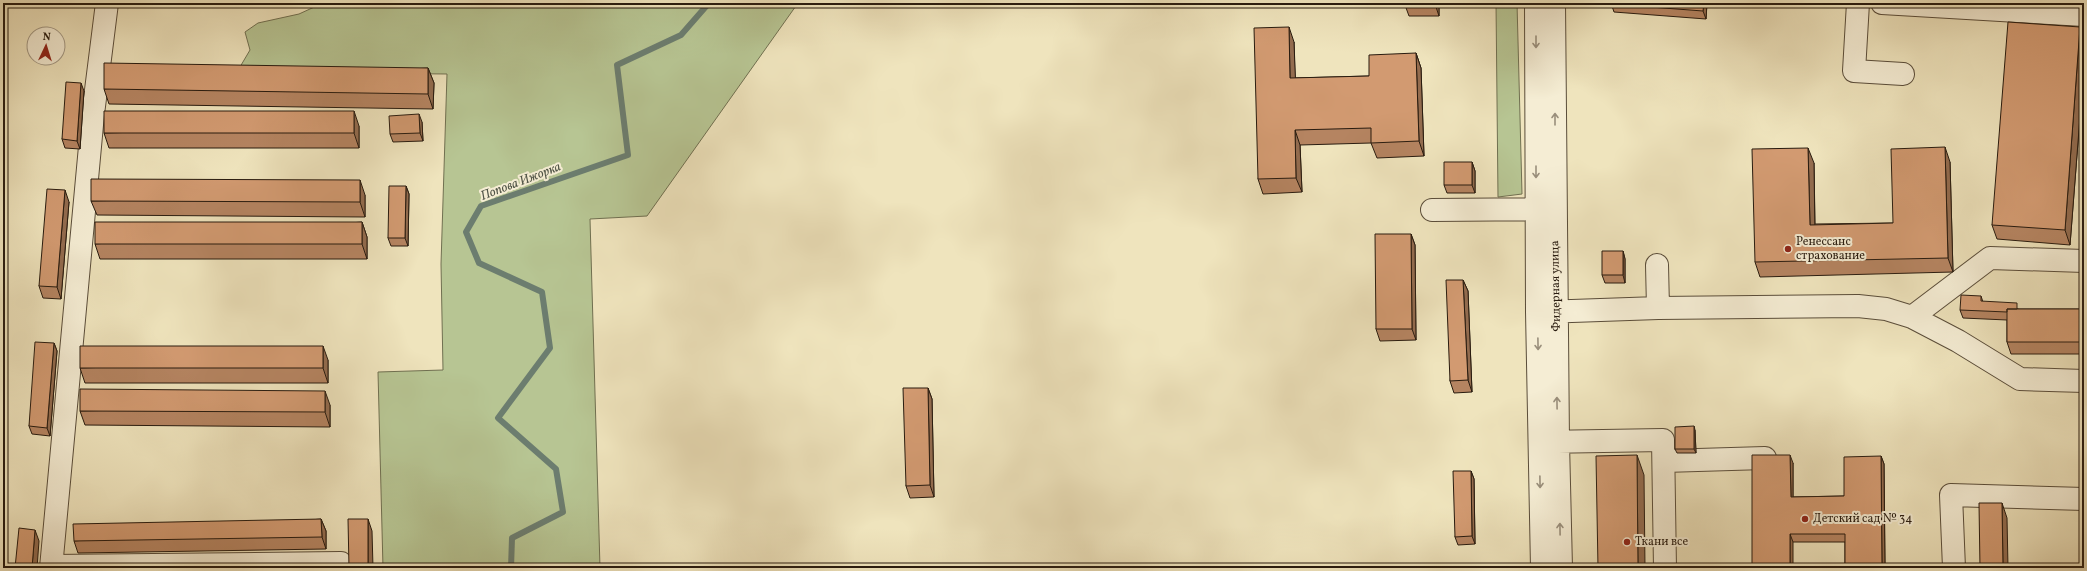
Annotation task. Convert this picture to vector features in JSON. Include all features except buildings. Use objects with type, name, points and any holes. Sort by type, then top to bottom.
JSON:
[{"type":"street","points":[[107,3],[92,122],[51,567],[341,564],[341,568]]},
{"type":"street","name":"Фидерная улица","points":[[1536,3],[1546,209],[1549,442],[1542,568]]},
{"type":"street","name":"Фидерная улица","points":[[1546,209],[1554,3]]},
{"type":"street","points":[[1858,3],[1854,71],[1903,74]]},
{"type":"street","points":[[1882,3],[2084,15]]},
{"type":"street","points":[[1432,210],[1546,209]]},
{"type":"street","points":[[1912,317],[1990,258],[2084,261]]},
{"type":"street","points":[[1656,265],[1658,308]]},
{"type":"street","points":[[1547,312],[1658,308],[1858,306],[1886,309],[1912,317],[1958,341],[2020,379],[2084,381]]},
{"type":"street","points":[[1549,442],[1663,440],[1665,568]]},
{"type":"street","name":"Фидерная улица","points":[[1549,442],[1561,568]]},
{"type":"street","points":[[1664,461],[1765,458]]},
{"type":"street","points":[[1954,568],[1951,495],[2084,499]]},
{"type":"green space","points":[[323,3],[798,3],[647,216],[590,219],[600,568],[383,568],[378,372],[443,370],[441,264],[447,74],[237,72],[250,50],[245,32],[258,23],[299,14]]},
{"type":"green space","points":[[1496,3],[1517,3],[1522,194],[1498,197]]},
{"type":"waterway","name":"Попова Ижорка","points":[[511,568],[512,538],[563,512],[556,469],[498,418],[550,348],[542,292],[479,263],[466,232],[481,206],[628,155],[617,65],[681,35],[709,3]]},
{"type":"place","name":"Ренессанс страхование","points":[[1788,249]]},
{"type":"place","name":"Детский сад № 34","points":[[1805,519]]},
{"type":"place","name":"Ткани все","points":[[1627,542]]}]
